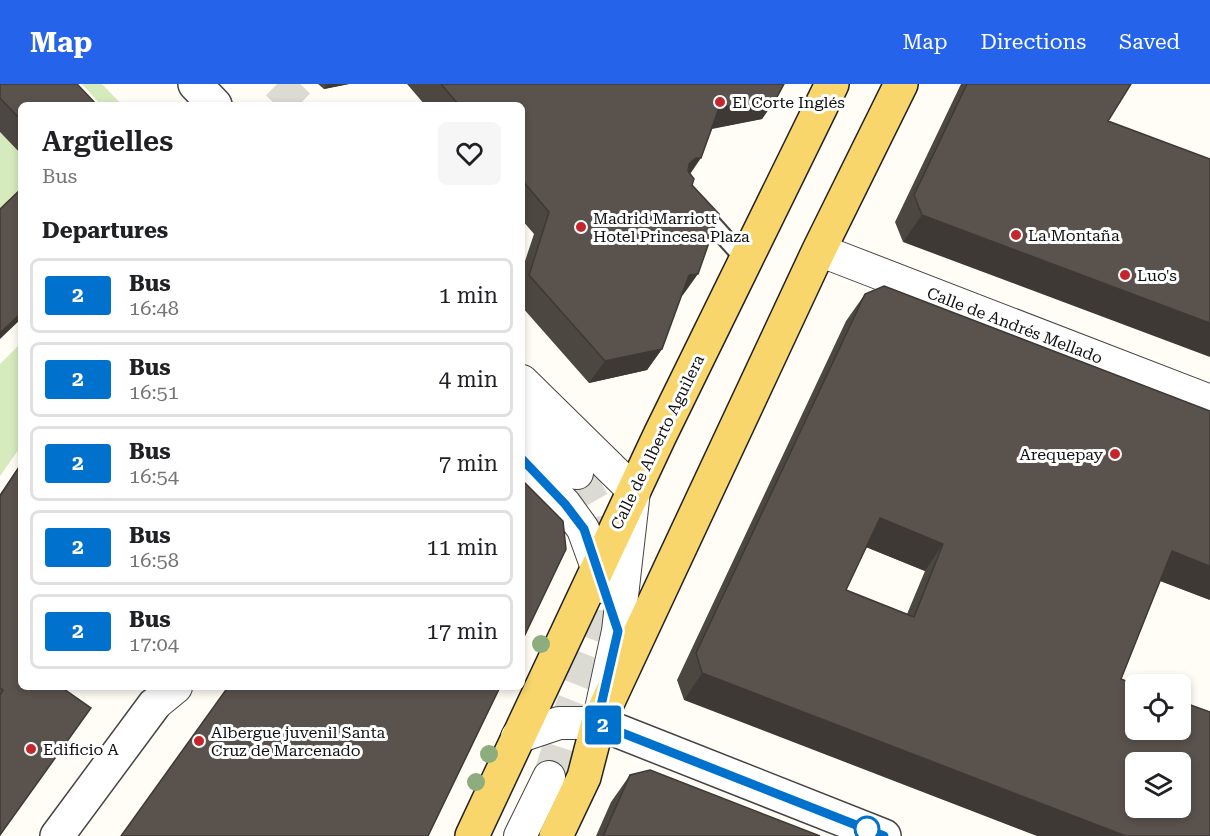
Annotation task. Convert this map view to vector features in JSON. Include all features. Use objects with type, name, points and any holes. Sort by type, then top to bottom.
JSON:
[{"type":"main road","name":"Calle de Alberto Aguilera","points":[[472,836],[597,567],[744,260],[832,84]]},
{"type":"main road","points":[[556,836],[584,777],[597,723],[819,250],[901,84]]},
{"type":"street","points":[[195,84],[212,102]]},
{"type":"street","name":"Calle de Andrés Mellado","points":[[819,250],[1210,401]]},
{"type":"street","points":[[525,384],[634,490],[618,631],[597,723]]},
{"type":"street","points":[[525,420],[577,473]]},
{"type":"street","points":[[525,462],[574,514],[584,529],[618,631]]},
{"type":"street","points":[[57,836],[163,693]]},
{"type":"street","points":[[517,737],[559,723],[597,723],[884,836]]},
{"type":"street","points":[[520,836],[549,777]]},
{"type":"lane","points":[[689,197],[744,260]]},
{"type":"green space","points":[[82,84],[102,84],[119,102],[98,102]]},
{"type":"green space","points":[[0,132],[18,151],[18,199],[0,216]]},
{"type":"green space","points":[[18,346],[18,450],[0,476],[0,364]]},
{"type":"building","points":[[0,84],[77,84],[94,102],[18,102],[18,117],[0,98]]},
{"type":"building","points":[[441,84],[784,84],[777,97],[719,108],[701,158],[696,158],[689,164],[688,171],[694,179],[692,185],[719,214],[698,274],[689,275],[662,349],[605,361],[529,275],[549,212],[525,184],[525,102],[456,102]]},
{"type":"building","points":[[967,84],[1131,84],[1108,121],[1210,159],[1210,323],[922,215],[914,195]]},
{"type":"building","points":[[18,192],[18,316],[0,333],[0,209]]},
{"type":"building","points":[[884,286],[1210,411],[1210,566],[1172,551],[1121,679],[1125,681],[1125,740],[1191,740],[1191,705],[1210,712],[1210,836],[1126,836],[702,673],[696,653],[865,294]],"holes":[[[880,518],[943,544],[914,617],[846,590]]]},
{"type":"building","points":[[18,469],[18,690],[65,690],[91,708],[0,835],[0,695],[3,690],[0,688],[0,496]]},
{"type":"building","points":[[525,483],[563,521],[566,549],[525,635]]},
{"type":"building","points":[[226,690],[499,690],[428,836],[121,836]]},
{"type":"building","points":[[650,770],[820,836],[603,836],[630,775]]},
{"type":"tunnel","points":[[277,84],[296,102]]},
{"type":"tunnel","points":[[549,777],[573,702],[604,623],[611,577],[600,513],[577,473]]},
{"type":"bus line","name":"2","points":[[525,462],[574,514],[584,529],[618,631],[613,664],[597,723],[884,836]]},
{"type":"place","name":"El Corte Inglés","points":[[720,102]]},
{"type":"place","name":"Madrid Marriott Hotel Princesa Plaza","points":[[581,227]]},
{"type":"place","name":"La Montaña","points":[[1016,235]]},
{"type":"place","name":"Luo's","points":[[1125,275]]},
{"type":"place","name":"Arequepay","points":[[1115,454]]},
{"type":"place","name":"Albergue juvenil Santa Cruz de Marcenado","points":[[199,741]]},
{"type":"place","name":"Edificio A","points":[[31,749]]}]
